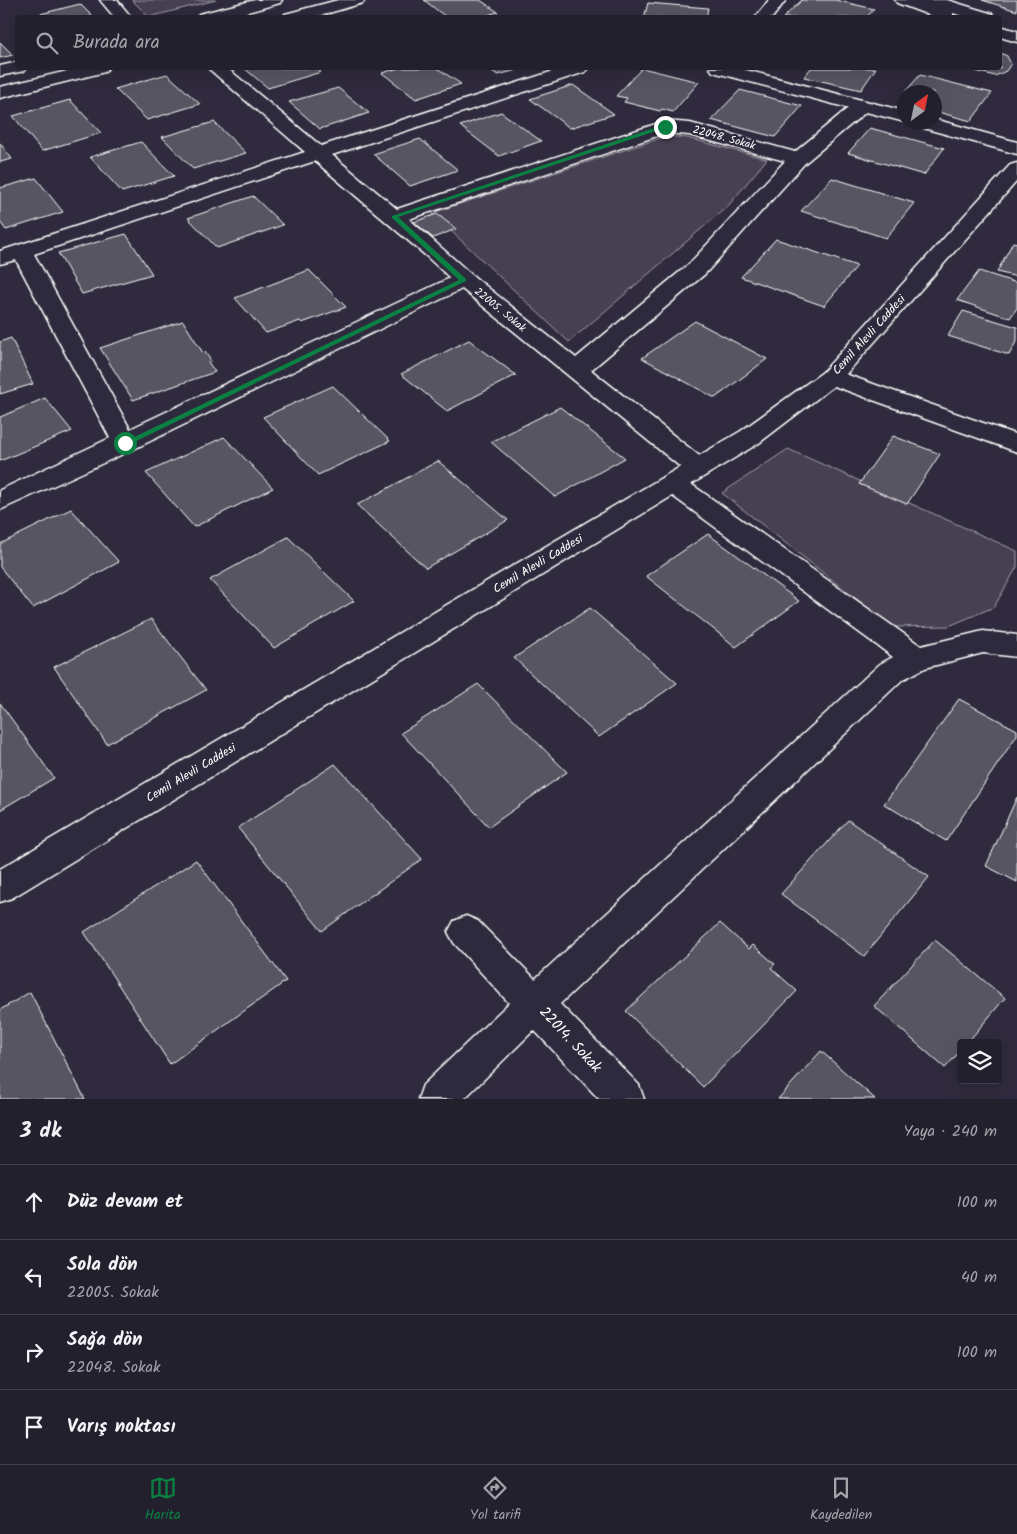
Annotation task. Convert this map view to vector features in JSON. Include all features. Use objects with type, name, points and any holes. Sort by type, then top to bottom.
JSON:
[{"type":"street","points":[[108,0],[121,15]]},
{"type":"street","points":[[216,15],[274,0]]},
{"type":"street","points":[[302,15],[357,0]]},
{"type":"street","points":[[766,15],[778,0]]},
{"type":"street","points":[[902,0],[946,15]]},
{"type":"street","points":[[930,0],[978,15]]},
{"type":"street","points":[[1002,22],[1017,26]]},
{"type":"street","points":[[1002,32],[1017,37]]},
{"type":"street","points":[[0,71],[15,67]]},
{"type":"street","points":[[0,93],[91,70]]},
{"type":"street","name":"22005. Sokak","points":[[219,70],[394,217],[464,280],[698,468]]},
{"type":"street","points":[[0,258],[317,152],[573,70]]},
{"type":"street","points":[[727,70],[897,115]]},
{"type":"street","points":[[576,370],[697,269],[798,159],[862,106]]},
{"type":"street","name":"22048. Sokak","points":[[394,217],[665,127],[690,129],[798,159]]},
{"type":"street","points":[[942,127],[1017,148]]},
{"type":"street","name":"Cemil Alevli Caddesi","points":[[0,888],[750,437],[831,377],[1017,169]]},
{"type":"street","points":[[22,251],[125,443]]},
{"type":"street","points":[[0,501],[464,280]]},
{"type":"street","points":[[831,377],[1016,442]]},
{"type":"street","points":[[672,483],[917,659]]},
{"type":"street","points":[[437,1099],[535,1003],[891,672],[917,659],[983,642],[1017,646]]},
{"type":"street","name":"22014. Sokak","points":[[466,932],[625,1099]]},
{"type":"shaded area","points":[[132,0],[216,0],[157,15],[147,15]]},
{"type":"shaded area","points":[[667,136],[687,138],[767,159],[728,206],[569,342],[432,213]]},
{"type":"shaded area","points":[[788,449],[1017,551],[1017,567],[994,607],[949,626],[892,627],[722,493]]},
{"type":"building","points":[[424,0],[480,0],[498,12],[488,15],[443,15]]},
{"type":"building","points":[[802,0],[835,0],[874,9],[869,15],[786,15]]},
{"type":"building","points":[[982,0],[1017,0],[1017,11]]},
{"type":"building","points":[[648,3],[708,8],[707,15],[645,15]]},
{"type":"building","points":[[80,4],[91,15],[36,15]]},
{"type":"building","points":[[0,42],[13,55],[0,58]]},
{"type":"building","points":[[1002,54],[1007,56],[1011,64],[1006,71],[995,76],[972,70],[1002,70]]},
{"type":"building","points":[[246,70],[318,70],[321,72],[268,88]]},
{"type":"building","points":[[392,70],[440,70],[461,84],[416,99],[382,73]]},
{"type":"building","points":[[490,70],[517,70],[498,75]]},
{"type":"building","points":[[640,70],[650,70],[699,82],[673,112],[662,109],[660,111],[624,102],[627,98],[616,96]]},
{"type":"building","points":[[809,70],[875,70],[861,90],[804,77]]},
{"type":"building","points":[[167,74],[200,104],[147,120],[115,89]]},
{"type":"building","points":[[920,75],[992,93],[971,121],[942,113],[942,85],[911,85]]},
{"type":"building","points":[[573,85],[614,114],[570,128],[530,99]]},
{"type":"building","points":[[338,88],[369,113],[320,129],[289,102]]},
{"type":"building","points":[[740,90],[802,106],[775,137],[711,120]]},
{"type":"building","points":[[70,100],[101,133],[42,151],[13,116]]},
{"type":"building","points":[[501,112],[541,141],[499,156],[460,126]]},
{"type":"building","points":[[214,122],[246,153],[193,169],[162,137]]},
{"type":"building","points":[[870,128],[944,148],[924,175],[848,153]]},
{"type":"building","points":[[420,139],[458,170],[410,186],[373,154]]},
{"type":"building","points":[[141,142],[174,176],[122,192],[90,157]]},
{"type":"building","points":[[0,143],[12,159],[0,162]]},
{"type":"building","points":[[36,178],[63,212],[6,230],[0,222],[0,188]]},
{"type":"building","points":[[832,178],[914,203],[886,238],[801,211]]},
{"type":"building","points":[[253,196],[283,225],[217,248],[188,218]]},
{"type":"building","points":[[437,214],[456,229],[433,238],[414,222]]},
{"type":"building","points":[[126,234],[152,274],[82,294],[58,253]]},
{"type":"building","points":[[776,239],[857,266],[824,306],[741,277]]},
{"type":"building","points":[[1013,242],[1017,243],[1017,277],[997,272]]},
{"type":"building","points":[[309,270],[346,307],[302,323],[300,321],[266,333],[235,298]]},
{"type":"building","points":[[979,271],[1017,283],[1017,308],[1010,318],[957,300]]},
{"type":"building","points":[[963,311],[1017,327],[1017,340],[1009,355],[948,336]]},
{"type":"building","points":[[183,321],[203,353],[205,352],[211,361],[208,362],[215,372],[133,400],[100,348]]},
{"type":"building","points":[[695,321],[767,359],[715,398],[642,358]]},
{"type":"building","points":[[11,338],[33,384],[0,394],[0,342]]},
{"type":"building","points":[[469,340],[516,375],[447,411],[401,374]]},
{"type":"building","points":[[333,386],[390,441],[318,475],[263,417]]},
{"type":"building","points":[[45,398],[72,431],[0,461],[0,417]]},
{"type":"building","points":[[560,407],[625,458],[555,497],[491,442]]},
{"type":"building","points":[[893,436],[940,454],[907,504],[859,484]]},
{"type":"building","points":[[224,437],[273,488],[194,527],[146,473]]},
{"type":"building","points":[[438,461],[508,520],[426,568],[357,505]]},
{"type":"building","points":[[71,509],[119,562],[33,608],[0,567],[0,544]]},
{"type":"building","points":[[708,534],[799,601],[736,647],[646,576]]},
{"type":"building","points":[[288,537],[354,601],[274,648],[210,580]]},
{"type":"building","points":[[590,608],[677,683],[599,737],[514,658]]},
{"type":"building","points":[[151,619],[206,690],[107,744],[54,667]]},
{"type":"building","points":[[478,684],[567,772],[489,827],[401,733]]},
{"type":"building","points":[[959,699],[1017,730],[1017,735],[946,841],[884,804]]},
{"type":"building","points":[[0,703],[54,778],[0,810]]},
{"type":"building","points":[[335,764],[422,859],[322,931],[238,828]]},
{"type":"building","points":[[1017,797],[1017,882],[986,866]]},
{"type":"building","points":[[848,820],[929,877],[864,956],[781,894]]},
{"type":"building","points":[[196,860],[286,981],[170,1064],[84,932]]},
{"type":"building","points":[[720,923],[749,949],[753,945],[775,964],[771,968],[797,991],[703,1087],[626,1011]]},
{"type":"building","points":[[935,940],[1005,998],[970,1039],[957,1039],[957,1054],[945,1068],[874,1006]]},
{"type":"building","points":[[30,992],[85,1099],[0,1099],[0,1010]]},
{"type":"building","points":[[821,1051],[875,1099],[778,1099]]},
{"type":"route","points":[[125,443],[464,280],[433,250],[394,217],[665,127]]}]
